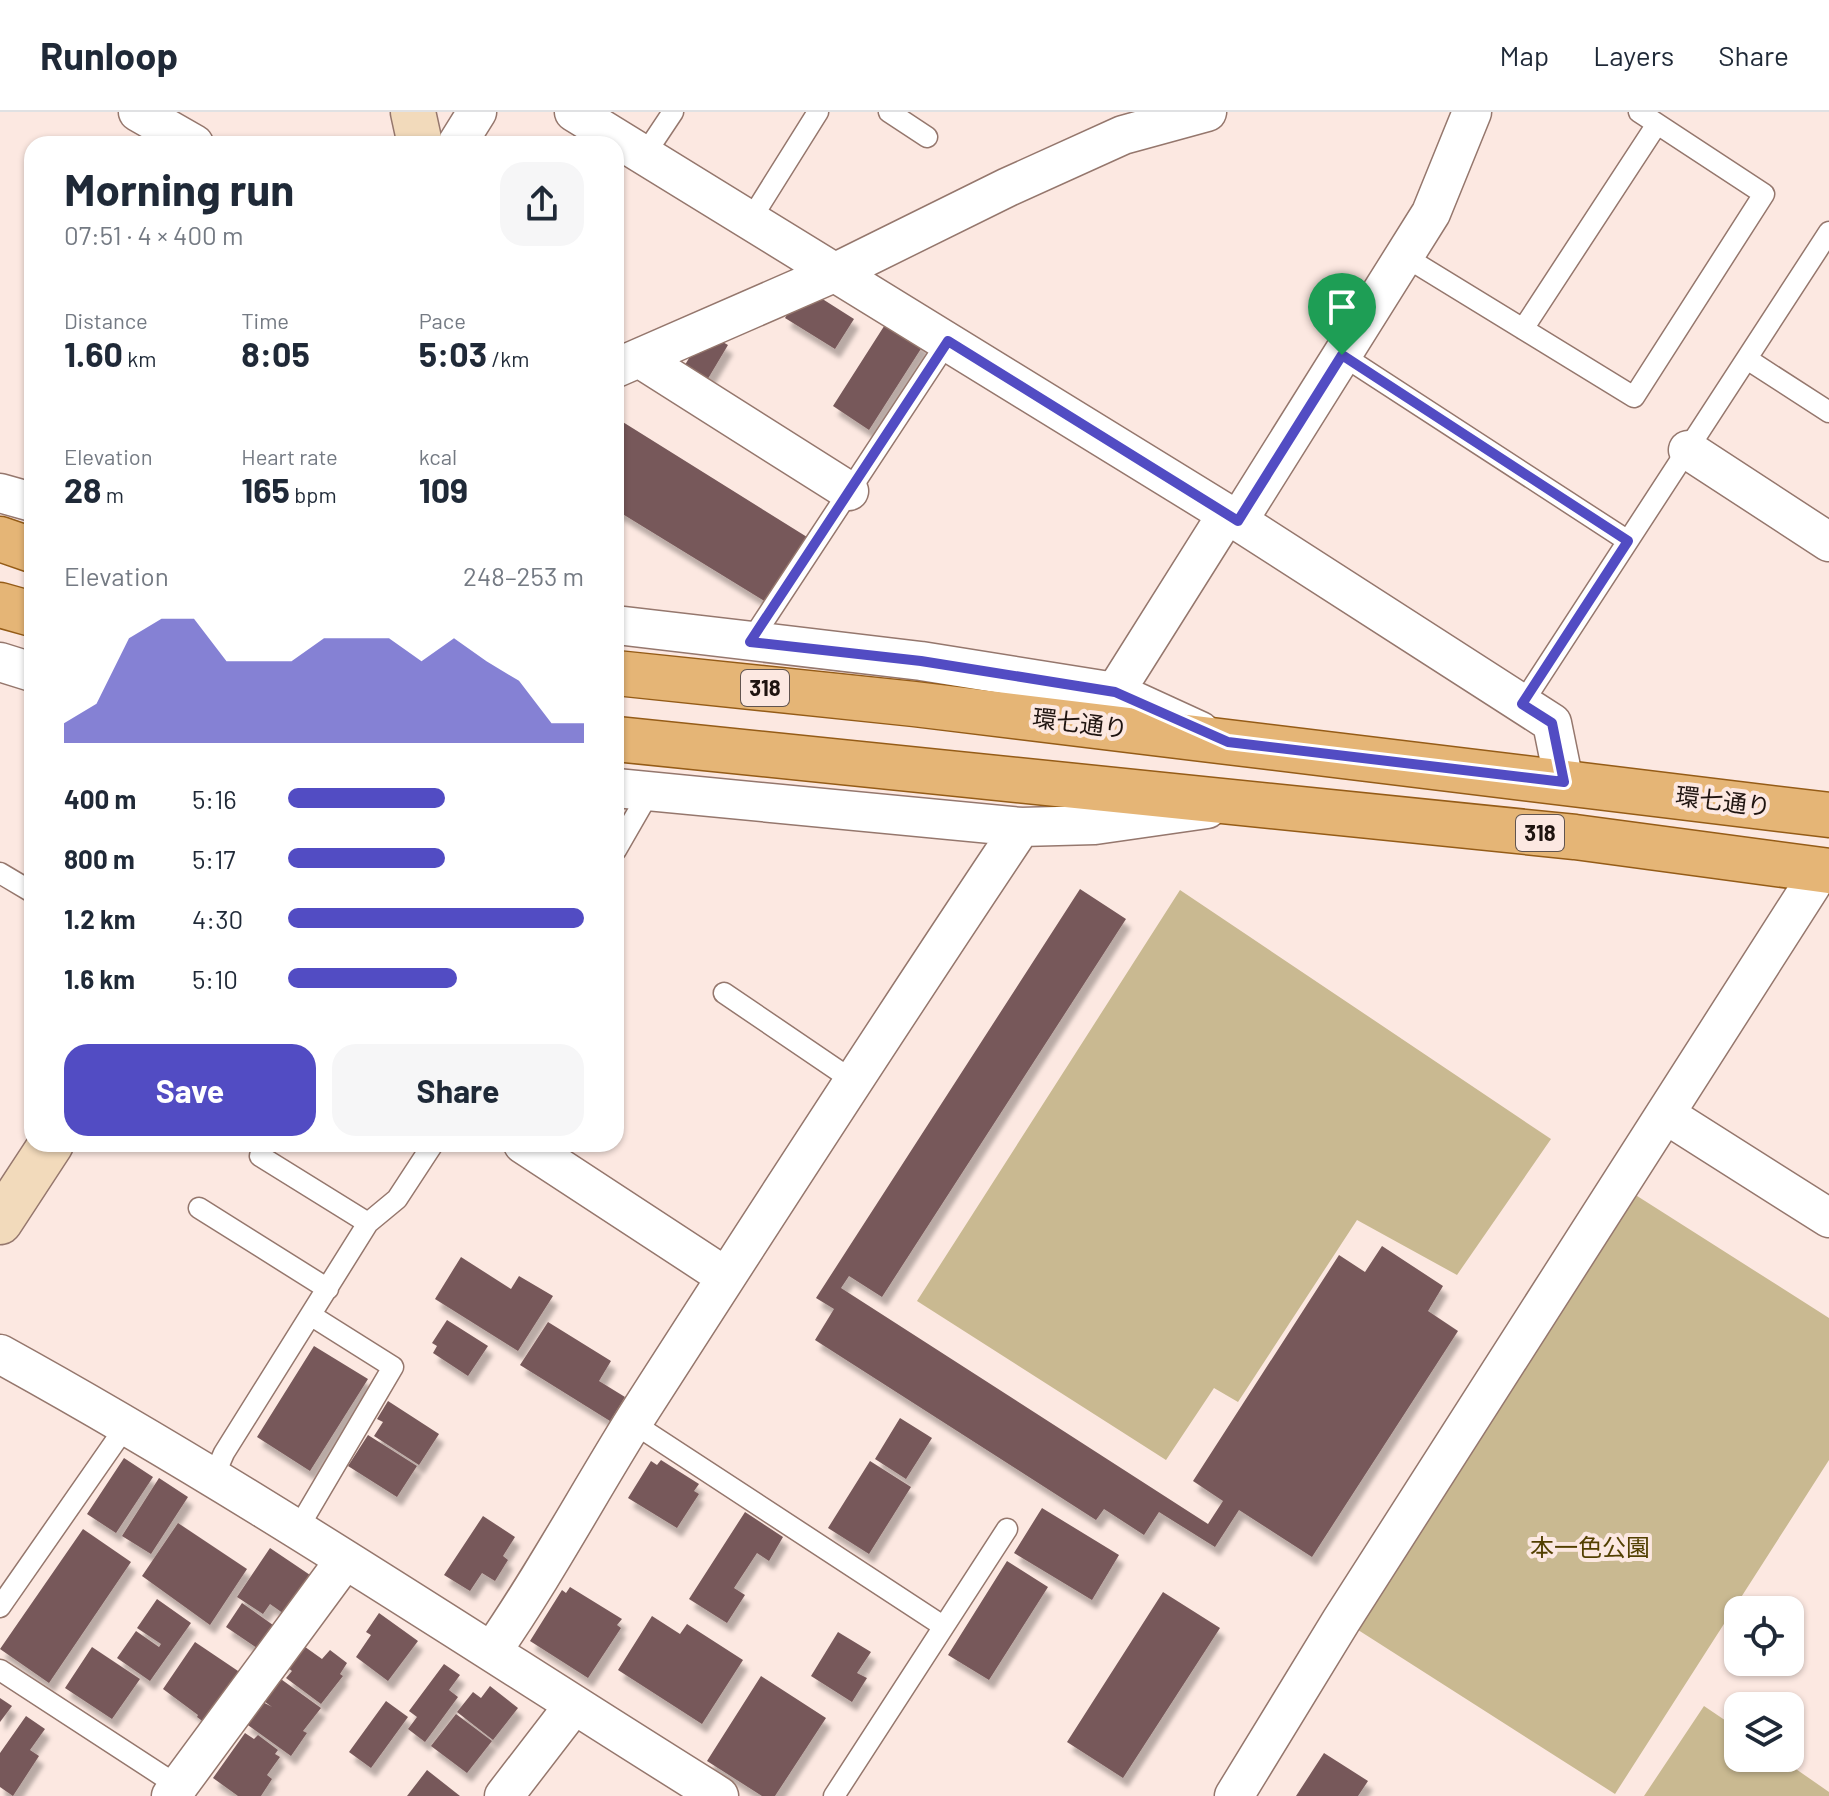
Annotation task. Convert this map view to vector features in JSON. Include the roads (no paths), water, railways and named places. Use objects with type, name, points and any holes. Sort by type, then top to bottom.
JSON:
[{"type":"main road","points":[[0,539],[24,547]]},
{"type":"main road","points":[[0,605],[24,612]]},
{"type":"main road","name":"環七通り","points":[[624,674],[914,704],[1829,815]]},
{"type":"main road","name":"318","points":[[624,740],[1575,837],[1825,871]]},
{"type":"street","points":[[138,112],[180,136]]},
{"type":"street","points":[[413,112],[418,136]]},
{"type":"street","points":[[462,136],[477,112]]},
{"type":"street","points":[[574,112],[615,136]]},
{"type":"street","points":[[627,363],[836,272],[1130,123],[1207,112]]},
{"type":"street","points":[[1115,692],[1342,355],[1431,213],[1472,112]]},
{"type":"street","points":[[624,142],[1232,517],[1552,723],[1564,782]]},
{"type":"street","points":[[627,363],[849,491]]},
{"type":"street","points":[[1688,450],[1829,542]]},
{"type":"street","points":[[0,493],[24,500]]},
{"type":"street","points":[[624,626],[921,661],[1115,692],[1228,742]]},
{"type":"street","points":[[0,662],[24,670]]},
{"type":"street","points":[[633,790],[1021,827],[1095,825],[1250,802]]},
{"type":"street","points":[[492,1651],[852,1080],[1021,827]]},
{"type":"street","points":[[1234,1796],[1341,1621],[1665,1114],[1825,871]]},
{"type":"street","points":[[1665,1114],[1829,1218]]},
{"type":"street","points":[[0,1222],[46,1152]]},
{"type":"street","points":[[535,1152],[726,1277]]},
{"type":"street","points":[[0,1354],[213,1478],[719,1796]]},
{"type":"street","points":[[174,1791],[345,1560]]},
{"type":"street","points":[[504,1796],[574,1705]]},
{"type":"lane","points":[[645,154],[673,112]]},
{"type":"lane","points":[[751,219],[818,112]]},
{"type":"lane","points":[[889,112],[927,137]]},
{"type":"lane","points":[[1404,256],[1634,397],[1764,194],[1639,112]]},
{"type":"lane","points":[[1523,329],[1657,124]]},
{"type":"lane","points":[[1522,704],[1829,232]]},
{"type":"lane","points":[[750,642],[948,341]]},
{"type":"lane","points":[[1342,355],[1628,541]]},
{"type":"lane","points":[[1747,359],[1829,412]]},
{"type":"lane","points":[[624,822],[633,790]]},
{"type":"lane","points":[[0,873],[24,887]]},
{"type":"lane","points":[[724,993],[852,1080]]},
{"type":"lane","points":[[213,1478],[224,1453],[368,1223],[397,1199],[428,1152]]},
{"type":"lane","points":[[260,1156],[368,1223]]},
{"type":"lane","points":[[199,1208],[328,1289]]},
{"type":"lane","points":[[297,1530],[393,1367],[312,1316]]},
{"type":"lane","points":[[633,1423],[943,1626]]},
{"type":"lane","points":[[0,1607],[126,1426]]},
{"type":"lane","points":[[834,1796],[1007,1529]]},
{"type":"lane","points":[[0,1670],[174,1791]]},
{"type":"park label","name":"本一色公園","points":[[1590,1548]]}]
